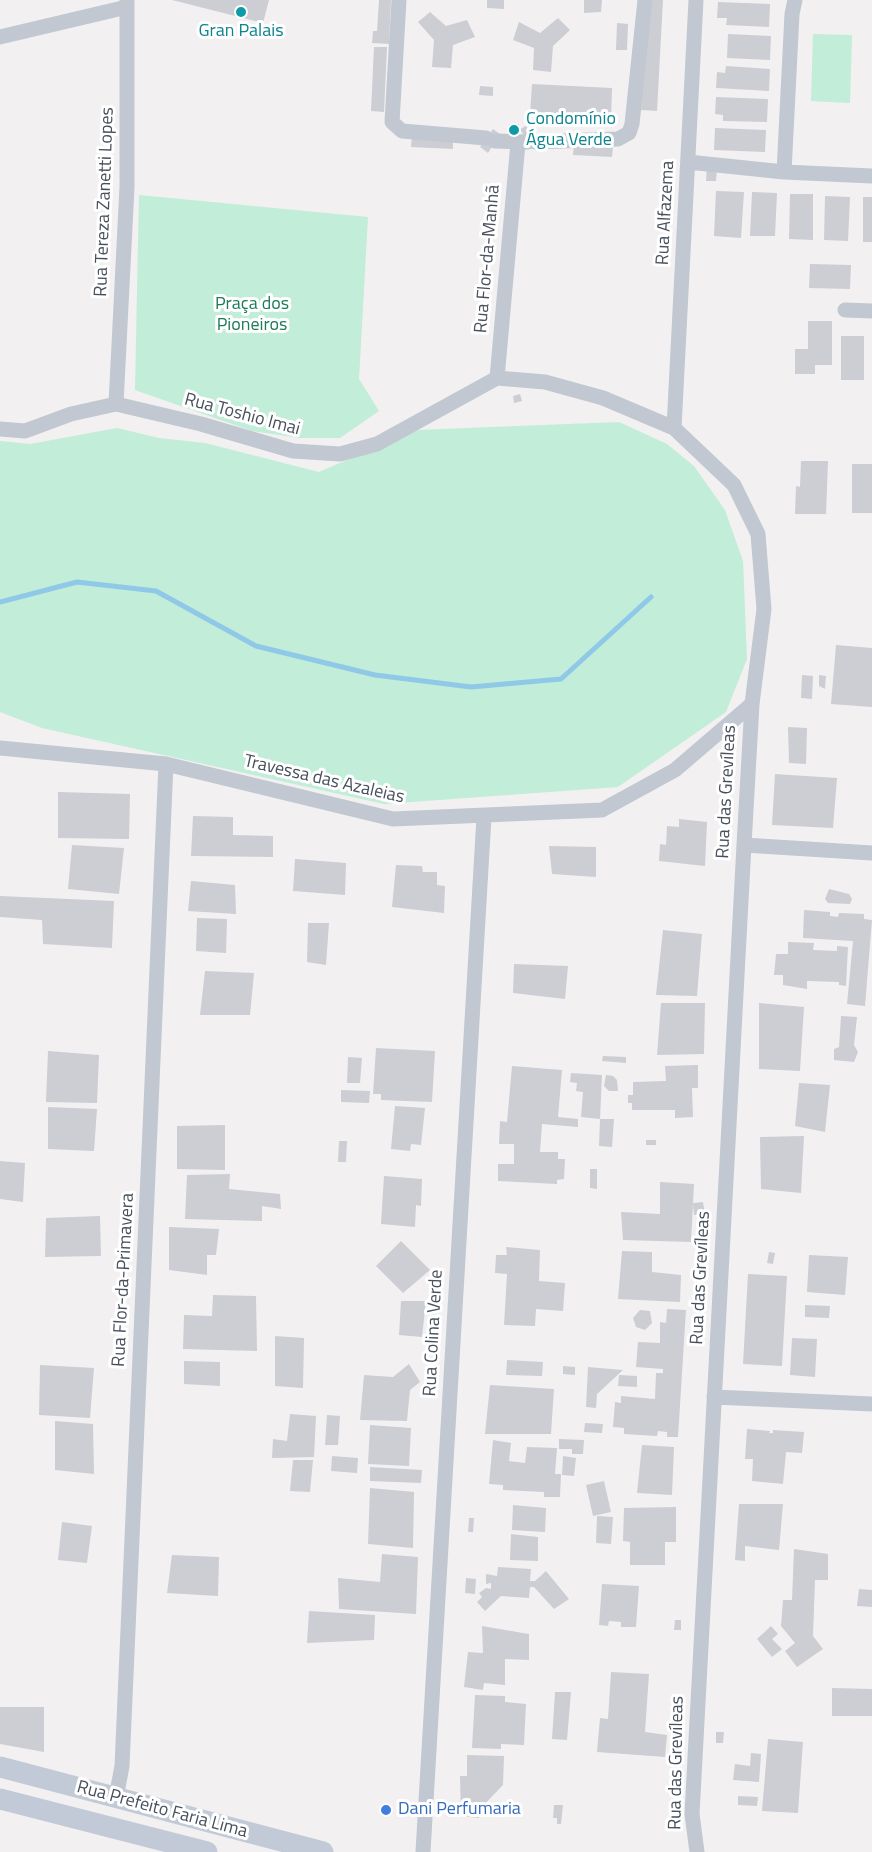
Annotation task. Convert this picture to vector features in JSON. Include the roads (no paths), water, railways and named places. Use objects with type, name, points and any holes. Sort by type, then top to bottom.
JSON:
[{"type":"main road","name":"Rua Prefeito Faria Lima","points":[[0,1767],[323,1852]]},
{"type":"main road","name":"Rua Prefeito Faria Lima","points":[[0,1800],[207,1852]]},
{"type":"street","points":[[399,0],[392,122],[402,131],[527,142],[618,139],[629,133],[633,124],[645,0]]},
{"type":"street","name":"Rua Alfazema","points":[[674,428],[696,0]]},
{"type":"street","points":[[784,172],[792,14],[795,0]]},
{"type":"street","points":[[0,37],[127,3]]},
{"type":"street","name":"Rua Tereza Zanetti Lopes","points":[[116,404],[128,187],[127,3]]},
{"type":"street","name":"Rua Flor-da-Manhã","points":[[497,378],[527,142]]},
{"type":"street","points":[[688,162],[784,172],[872,176]]},
{"type":"street","points":[[845,310],[872,312]]},
{"type":"street","points":[[497,378],[545,382],[603,398],[674,428]]},
{"type":"street","name":"Rua Toshio Imai","points":[[0,429],[25,431],[71,414],[116,404],[222,430],[293,451],[340,454],[377,444],[497,378]]},
{"type":"street","name":"Rua das Grevíleas","points":[[674,428],[734,485],[758,534],[764,609],[752,705],[714,1397],[692,1814],[697,1852]]},
{"type":"street","name":"Travessa das Azaleias","points":[[0,748],[166,764],[393,819],[484,817],[602,810],[675,770],[752,705]]},
{"type":"street","name":"Rua Flor-da-Primavera","points":[[116,1798],[122,1766],[166,764]]},
{"type":"street","name":"Rua Colina Verde","points":[[423,1852],[484,817]]},
{"type":"street","points":[[744,845],[872,853]]},
{"type":"street","points":[[714,1397],[872,1404]]},
{"type":"waterway","points":[[0,602],[77,582],[156,591],[256,646],[375,675],[471,687],[561,679],[651,597]]},
{"type":"place","name":"Gran Palais","points":[[241,12]]},
{"type":"place","name":"Condomínio Água Verde","points":[[514,130]]},
{"type":"place","name":"Dani Perfumaria","points":[[386,1810]]},
{"type":"park label","name":"Praça dos Pioneiros","points":[[252,315]]}]
